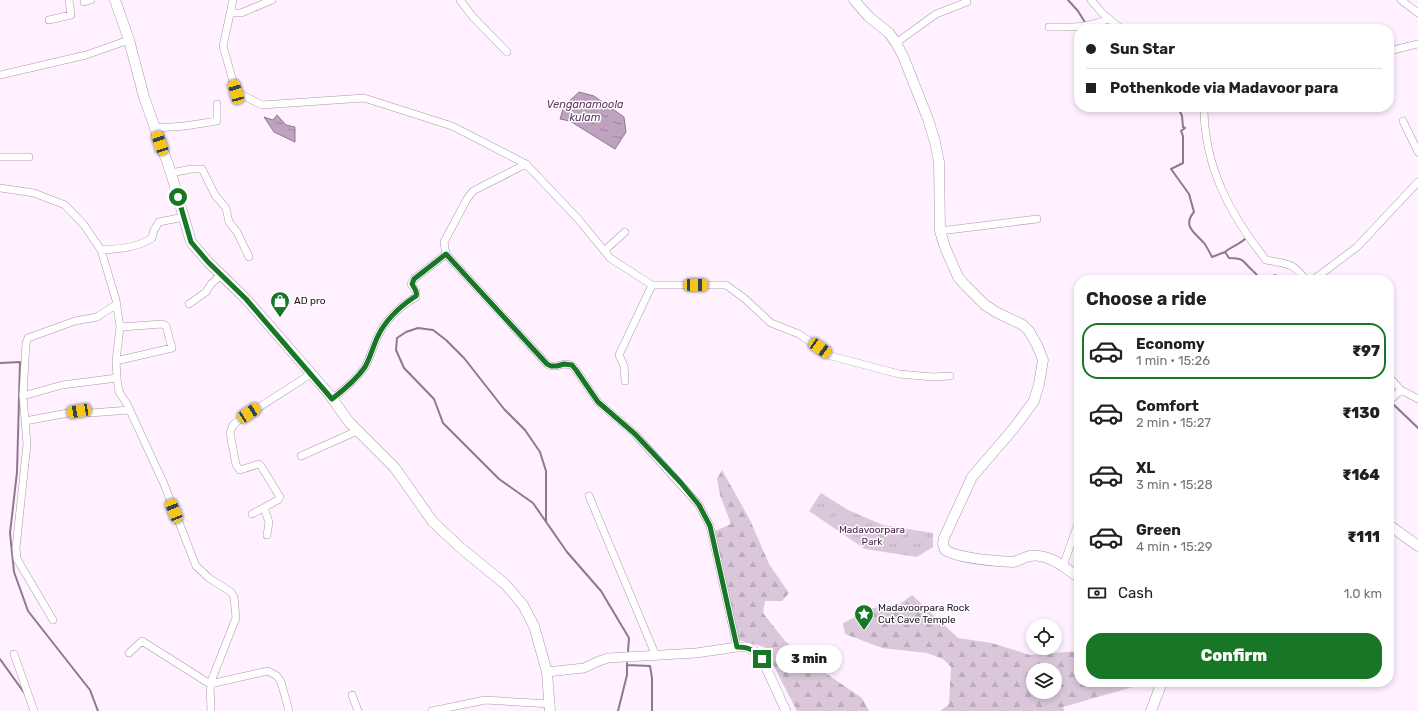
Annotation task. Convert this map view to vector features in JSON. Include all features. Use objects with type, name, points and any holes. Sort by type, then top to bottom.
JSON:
[{"type":"main road","points":[[115,0],[144,97],[171,173],[191,242],[208,262],[246,299],[311,374],[357,431],[395,468],[433,522],[462,549],[500,579],[522,605],[534,626],[547,672],[550,707]]},
{"type":"main road","points":[[854,0],[869,17],[889,34],[896,43],[914,82],[935,142],[939,162],[940,231],[945,247],[958,276],[985,305],[1023,325],[1029,331],[1043,360],[1039,384],[1034,401],[1014,428],[972,477],[944,538],[943,544],[945,550],[962,556],[1013,562],[1028,556],[1036,555],[1049,559],[1074,574]]},
{"type":"main road","points":[[1394,529],[1418,546]]},
{"type":"main road","points":[[1151,711],[1160,687]]},
{"type":"street","points":[[49,20],[71,16],[69,0]]},
{"type":"street","points":[[233,0],[223,46],[236,92],[262,105],[364,98],[452,126],[526,164],[579,220],[610,258],[652,285],[726,285],[744,298],[771,323],[799,334],[831,356],[899,374],[933,377],[950,376]]},
{"type":"street","points":[[230,13],[241,13],[272,0]]},
{"type":"street","points":[[460,0],[473,17],[507,52]]},
{"type":"street","points":[[1091,0],[1114,24]]},
{"type":"street","points":[[1401,0],[1418,13]]},
{"type":"street","points":[[896,43],[936,14],[967,2]]},
{"type":"street","points":[[1098,24],[1108,19]]},
{"type":"street","points":[[1050,27],[1074,27]]},
{"type":"street","points":[[0,75],[86,55],[128,40]]},
{"type":"street","points":[[1394,50],[1418,44]]},
{"type":"street","points":[[155,128],[185,126],[218,121],[216,104]]},
{"type":"street","points":[[1204,112],[1207,144],[1216,176],[1229,207],[1253,244],[1266,260],[1290,264],[1302,275]]},
{"type":"street","points":[[1404,121],[1418,152]]},
{"type":"street","points":[[0,157],[29,157]]},
{"type":"street","points":[[526,164],[473,191],[467,199],[444,242],[446,254],[547,364],[551,366],[564,364],[572,365],[598,402],[635,434],[681,483],[699,505],[710,526],[737,647]]},
{"type":"street","points":[[171,173],[191,169],[202,169],[215,195],[226,208],[230,222],[249,257]]},
{"type":"street","points":[[1320,275],[1357,247],[1418,182]]},
{"type":"street","points":[[0,188],[34,193],[65,205],[84,225],[101,250],[117,304],[120,327],[116,361],[116,378],[119,392],[130,410],[164,484],[196,566],[209,578],[231,592],[234,598],[236,618],[210,684],[211,711]]},
{"type":"street","points":[[101,250],[123,248],[141,244],[152,238],[154,230],[159,222],[184,217]]},
{"type":"street","points":[[940,231],[1037,219]]},
{"type":"street","points":[[604,251],[625,232]]},
{"type":"street","points":[[332,399],[352,384],[366,365],[378,337],[394,313],[416,296],[416,291],[412,284],[414,279],[446,254]]},
{"type":"street","points":[[189,304],[206,292],[211,284],[221,275]]},
{"type":"street","points":[[625,381],[624,366],[619,355],[652,285]]},
{"type":"street","points":[[53,620],[17,559],[16,548],[27,444],[23,396],[26,343],[28,338],[76,321],[97,317],[117,304]]},
{"type":"street","points":[[116,361],[172,348],[168,330],[163,324],[120,327]]},
{"type":"street","points":[[252,514],[280,500],[280,495],[259,464],[240,470],[238,469],[230,433],[233,425],[238,420],[311,374]]},
{"type":"street","points":[[23,396],[62,386],[116,378]]},
{"type":"street","points":[[1394,382],[1401,390],[1418,400]]},
{"type":"street","points":[[1394,396],[1401,390]]},
{"type":"street","points":[[25,421],[79,411],[88,411],[90,413],[130,410]]},
{"type":"street","points":[[301,456],[357,431]]},
{"type":"street","points":[[589,496],[656,656]]},
{"type":"street","points":[[264,508],[269,522],[267,535]]},
{"type":"street","points":[[1063,566],[1074,535]]},
{"type":"street","points":[[129,652],[142,641],[210,684],[268,672],[277,676],[281,682],[289,711]]},
{"type":"street","points":[[547,672],[584,668],[608,658],[696,653],[747,647],[754,651],[762,659],[786,711]]},
{"type":"street","points":[[14,654],[34,711]]},
{"type":"street","points":[[352,695],[358,711]]},
{"type":"street","points":[[432,711],[485,700],[550,707]]},
{"type":"green space","points":[[722,470],[750,520],[769,564],[789,593],[782,601],[765,601],[763,613],[785,641],[818,668],[862,698],[869,711],[797,711],[764,647],[739,640],[715,531],[731,524],[720,495],[717,479]]},
{"type":"green space","name":"Madavoorpara Park","points":[[821,493],[848,510],[883,525],[933,533],[933,547],[917,557],[865,549],[809,511]]},
{"type":"green space","points":[[912,595],[958,638],[992,643],[1026,655],[1062,655],[1062,652],[1074,651],[1074,687],[1133,687],[1063,707],[1064,711],[940,711],[949,704],[951,667],[943,659],[927,653],[882,648],[845,634],[843,623],[873,608],[900,604]]},
{"type":"water","name":"Venganamoola kulam","points":[[579,92],[594,96],[624,117],[626,132],[615,149],[570,121],[560,119],[564,106]]},
{"type":"water","points":[[277,115],[286,125],[295,127],[295,142],[274,132],[264,117],[273,120]]},
{"type":"waterway","points":[[1068,0],[1078,11],[1086,24]]},
{"type":"waterway","points":[[1180,112],[1183,127],[1185,128],[1181,131],[1183,136],[1183,163],[1171,169],[1189,194],[1194,212],[1189,221],[1191,229],[1204,243],[1212,257],[1225,252],[1229,258],[1242,260],[1252,270]]},
{"type":"waterway","points":[[1225,252],[1245,239]]},
{"type":"waterway","points":[[1253,271],[1257,275]]},
{"type":"waterway","points":[[546,522],[546,471],[540,452],[525,430],[504,409],[464,358],[446,340],[433,330],[418,328],[406,332],[397,338],[396,350],[404,368],[434,399],[443,423],[499,479],[533,503],[567,552],[601,591],[629,638],[628,651]]},
{"type":"waterway","points":[[0,363],[20,362],[17,472],[10,533],[14,572],[28,611],[90,690],[98,711]]},
{"type":"waterway","points":[[1394,405],[1418,428]]},
{"type":"waterway","points":[[0,659],[25,694]]},
{"type":"waterway","points":[[618,711],[627,675],[627,663]]},
{"type":"waterway","points":[[627,665],[650,666],[652,678],[652,711]]},
{"type":"place","name":"AD pro","points":[[280,318]]},
{"type":"place","name":"Madavoorpara Rock Cut Cave Temple","points":[[864,631]]},
{"type":"route","points":[[178,197],[191,242],[208,262],[246,299],[332,399],[352,384],[366,365],[378,337],[394,313],[416,296],[417,294],[412,284],[414,279],[446,254],[547,364],[551,366],[564,364],[572,365],[598,402],[635,434],[681,483],[699,505],[710,526],[737,647],[747,647],[754,651],[762,659]]}]
